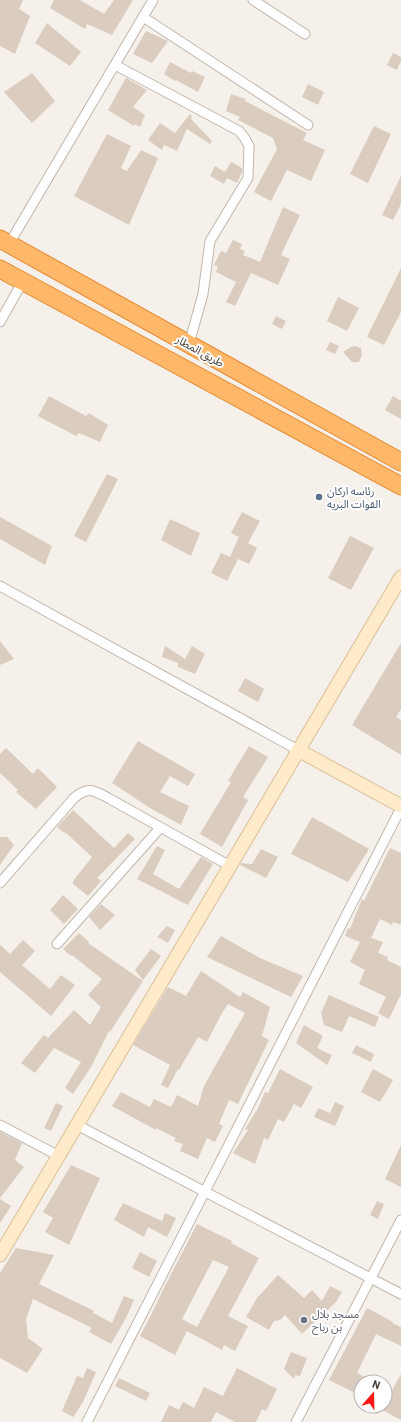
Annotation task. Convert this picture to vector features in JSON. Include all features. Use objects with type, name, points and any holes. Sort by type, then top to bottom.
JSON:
[{"type":"highway","name":"طريق المطار","points":[[5,242],[401,462]]},
{"type":"highway","name":"طريق المطار","points":[[0,269],[23,280],[401,486]]},
{"type":"street","points":[[5,242],[115,65],[153,0]]},
{"type":"street","points":[[253,0],[305,34]]},
{"type":"street","points":[[143,17],[308,125]]},
{"type":"street","points":[[115,65],[238,131],[244,137],[249,146],[248,178],[210,241],[203,294],[189,344]]},
{"type":"street","points":[[0,322],[23,280]]},
{"type":"street","points":[[0,1255],[401,577]]},
{"type":"street","points":[[0,586],[401,807],[87,1422]]},
{"type":"street","points":[[0,883],[81,791],[92,790],[230,866]]},
{"type":"street","points":[[57,944],[160,828]]},
{"type":"street","points":[[0,1125],[59,1156]]},
{"type":"street","points":[[77,1125],[401,1294]]},
{"type":"street","points":[[296,1422],[401,1220]]},
{"type":"building","points":[[0,0],[23,0],[19,9],[30,16],[15,54],[0,46]]},
{"type":"building","points":[[54,0],[80,0],[104,14],[114,0],[133,0],[112,35],[87,24],[85,29],[50,8]]},
{"type":"building","points":[[47,23],[81,52],[70,66],[35,43]]},
{"type":"building","points":[[146,31],[168,41],[152,63],[133,54]]},
{"type":"building","points":[[393,53],[401,57],[397,70],[387,65]]},
{"type":"building","points":[[170,62],[191,73],[192,71],[205,77],[198,92],[164,74]]},
{"type":"building","points":[[32,73],[55,101],[32,123],[4,92]]},
{"type":"building","points":[[126,78],[147,90],[133,107],[145,115],[140,127],[135,124],[134,126],[108,110]]},
{"type":"building","points":[[308,84],[324,92],[318,105],[302,97]]},
{"type":"building","points":[[231,94],[246,99],[245,101],[307,133],[303,140],[325,150],[311,181],[287,170],[271,201],[254,192],[277,149],[273,138],[238,120],[240,117],[226,111]]},
{"type":"building","points":[[190,114],[192,116],[191,119],[212,141],[210,144],[187,129],[177,151],[164,145],[162,150],[148,140],[160,123],[175,133]]},
{"type":"building","points":[[374,126],[391,134],[368,183],[350,174]]},
{"type":"building","points":[[107,134],[131,146],[121,168],[127,171],[141,150],[158,158],[129,225],[74,196]]},
{"type":"building","points":[[231,162],[242,168],[242,172],[237,183],[227,178],[224,184],[210,176],[215,166],[225,172]]},
{"type":"building","points":[[401,176],[401,204],[393,220],[382,215]]},
{"type":"building","points":[[283,207],[300,215],[281,255],[290,259],[278,285],[251,273],[235,306],[226,302],[236,282],[216,272],[218,267],[214,265],[221,251],[226,253],[233,240],[242,244],[240,249],[245,251],[243,255],[260,262]]},
{"type":"building","points":[[401,268],[401,312],[384,345],[367,337]]},
{"type":"building","points":[[338,297],[359,308],[347,331],[327,321]]},
{"type":"building","points":[[276,316],[286,321],[282,329],[272,324]]},
{"type":"building","points":[[330,342],[339,346],[335,354],[326,350]]},
{"type":"building","points":[[355,346],[361,348],[362,355],[359,362],[352,362],[343,352]]},
{"type":"building","points":[[49,396],[86,416],[89,413],[108,425],[100,442],[79,433],[76,436],[38,416]]},
{"type":"building","points":[[393,396],[401,401],[401,419],[385,410]]},
{"type":"building","points":[[107,474],[118,479],[86,542],[74,536]]},
{"type":"building","points":[[242,512],[260,521],[248,543],[257,548],[249,564],[238,559],[227,581],[211,573],[221,553],[230,557],[239,537],[231,533]]},
{"type":"building","points":[[0,517],[52,546],[45,565],[0,539]]},
{"type":"building","points":[[170,519],[200,533],[191,556],[161,540]]},
{"type":"building","points":[[350,536],[374,548],[351,590],[328,578]]},
{"type":"building","points":[[0,641],[14,659],[0,665]]},
{"type":"building","points":[[401,643],[401,709],[396,717],[401,720],[401,755],[352,725]]},
{"type":"building","points":[[165,646],[185,659],[192,646],[205,654],[195,674],[178,667],[178,663],[162,657]]},
{"type":"building","points":[[245,678],[264,689],[258,702],[238,691]]},
{"type":"building","points":[[138,741],[195,774],[188,786],[170,776],[160,792],[189,806],[181,825],[150,808],[112,783]]},
{"type":"building","points":[[249,746],[268,757],[243,797],[248,800],[222,847],[200,834],[231,782],[228,781]]},
{"type":"building","points":[[6,748],[33,774],[38,768],[57,787],[36,809],[16,792],[18,790],[0,773],[0,754]]},
{"type":"building","points":[[73,810],[114,848],[128,833],[135,839],[97,878],[101,881],[88,896],[73,884],[73,881],[92,857],[65,832],[64,833],[57,827]]},
{"type":"building","points":[[312,817],[369,849],[348,882],[291,854]]},
{"type":"building","points":[[0,837],[7,837],[14,845],[0,865]]},
{"type":"building","points":[[157,846],[165,850],[153,874],[179,889],[201,857],[213,864],[188,905],[137,879]]},
{"type":"building","points":[[390,848],[401,853],[401,925],[393,922],[392,925],[380,919],[371,938],[383,942],[378,953],[388,957],[387,960],[401,967],[401,994],[389,1019],[378,1013],[386,997],[359,984],[365,970],[350,962],[360,942],[345,936],[348,928],[350,929],[362,899],[364,901]]},
{"type":"building","points":[[261,849],[278,857],[266,878],[240,865],[241,863],[252,864]]},
{"type":"building","points":[[63,895],[78,909],[64,924],[50,910]]},
{"type":"building","points":[[101,904],[115,915],[100,930],[89,917]]},
{"type":"building","points":[[167,926],[175,930],[168,943],[157,937]]},
{"type":"building","points":[[79,933],[89,942],[88,943],[143,981],[110,1032],[109,1031],[91,1067],[73,1094],[65,1088],[81,1062],[54,1048],[35,1073],[21,1063],[44,1035],[48,1038],[74,1010],[90,1025],[101,1007],[88,995],[102,979],[63,949]]},
{"type":"building","points":[[221,936],[260,958],[303,976],[291,997],[207,957]]},
{"type":"building","points":[[23,940],[35,951],[22,965],[50,989],[61,975],[75,985],[51,1016],[0,972],[0,945],[10,954]]},
{"type":"building","points":[[151,949],[161,956],[143,980],[135,970]]},
{"type":"building","points":[[201,971],[240,997],[243,992],[270,1007],[262,1036],[269,1040],[238,1104],[229,1100],[219,1124],[223,1126],[215,1142],[207,1138],[198,1159],[180,1151],[183,1144],[174,1141],[176,1138],[156,1128],[156,1130],[112,1106],[121,1092],[150,1107],[154,1099],[171,1107],[177,1095],[198,1106],[204,1086],[245,1013],[228,1004],[207,1042],[198,1037],[168,1088],[161,1085],[170,1065],[133,1045],[168,987],[186,996]]},
{"type":"building","points":[[329,995],[379,1017],[375,1027],[349,1016],[342,1032],[324,1025],[321,1013]]},
{"type":"building","points":[[304,1025],[323,1036],[317,1048],[332,1055],[327,1065],[296,1043]]},
{"type":"building","points":[[356,1045],[374,1054],[371,1062],[352,1053]]},
{"type":"building","points":[[280,1069],[313,1087],[301,1108],[294,1104],[284,1122],[278,1119],[268,1140],[264,1138],[255,1164],[233,1153],[248,1130],[245,1129],[258,1108],[265,1092],[268,1093]]},
{"type":"building","points":[[373,1069],[393,1080],[380,1102],[361,1092]]},
{"type":"building","points":[[335,1102],[344,1106],[335,1126],[314,1117],[318,1108],[330,1113]]},
{"type":"building","points":[[56,1103],[63,1106],[51,1131],[44,1128]]},
{"type":"building","points":[[0,1132],[22,1143],[15,1160],[24,1167],[0,1198]]},
{"type":"building","points":[[401,1145],[401,1187],[385,1179]]},
{"type":"building","points":[[71,1165],[100,1178],[69,1245],[45,1232],[53,1218],[43,1212]]},
{"type":"building","points":[[0,1199],[11,1206],[0,1223]]},
{"type":"building","points":[[377,1201],[384,1204],[378,1219],[370,1215]]},
{"type":"building","points":[[123,1203],[162,1221],[165,1213],[176,1218],[167,1237],[148,1227],[144,1237],[114,1220]]},
{"type":"building","points":[[197,1224],[232,1241],[231,1243],[259,1258],[228,1316],[248,1326],[235,1351],[224,1345],[222,1350],[187,1331],[175,1355],[140,1336]],"holes":[[[213,1260],[229,1267],[197,1327],[182,1319]]]},
{"type":"building","points":[[16,1248],[54,1255],[39,1284],[94,1311],[93,1313],[112,1323],[124,1296],[134,1300],[126,1318],[111,1344],[89,1332],[92,1328],[33,1299],[26,1319],[28,1338],[43,1349],[27,1373],[0,1358],[0,1273]]},
{"type":"building","points":[[140,1252],[157,1261],[149,1277],[132,1268]]},
{"type":"building","points":[[278,1275],[304,1298],[312,1290],[322,1301],[330,1286],[342,1292],[336,1302],[302,1334],[285,1315],[280,1320],[274,1321],[269,1330],[246,1317],[257,1298]]},
{"type":"building","points":[[367,1308],[401,1327],[401,1346],[376,1334],[357,1373],[359,1374],[353,1374],[353,1392],[329,1380]]},
{"type":"building","points":[[291,1352],[307,1358],[300,1376],[295,1375],[294,1379],[284,1369]]},
{"type":"building","points":[[87,1368],[96,1372],[83,1402],[73,1417],[62,1411],[77,1376],[83,1378]]},
{"type":"building","points":[[237,1368],[277,1389],[266,1411],[262,1409],[256,1422],[235,1422],[216,1412],[211,1422],[161,1422],[169,1405],[179,1410],[183,1402],[194,1408],[204,1387],[223,1396]]},
{"type":"building","points":[[401,1374],[401,1420],[390,1414],[393,1414],[393,1389]]},
{"type":"building","points":[[119,1378],[150,1393],[146,1401],[115,1386]]},
{"type":"place","name":"رئاسه اركان القوات البريه","points":[[319,497]]},
{"type":"place","name":"مسجد بلال بن رباح","points":[[304,1320]]}]
